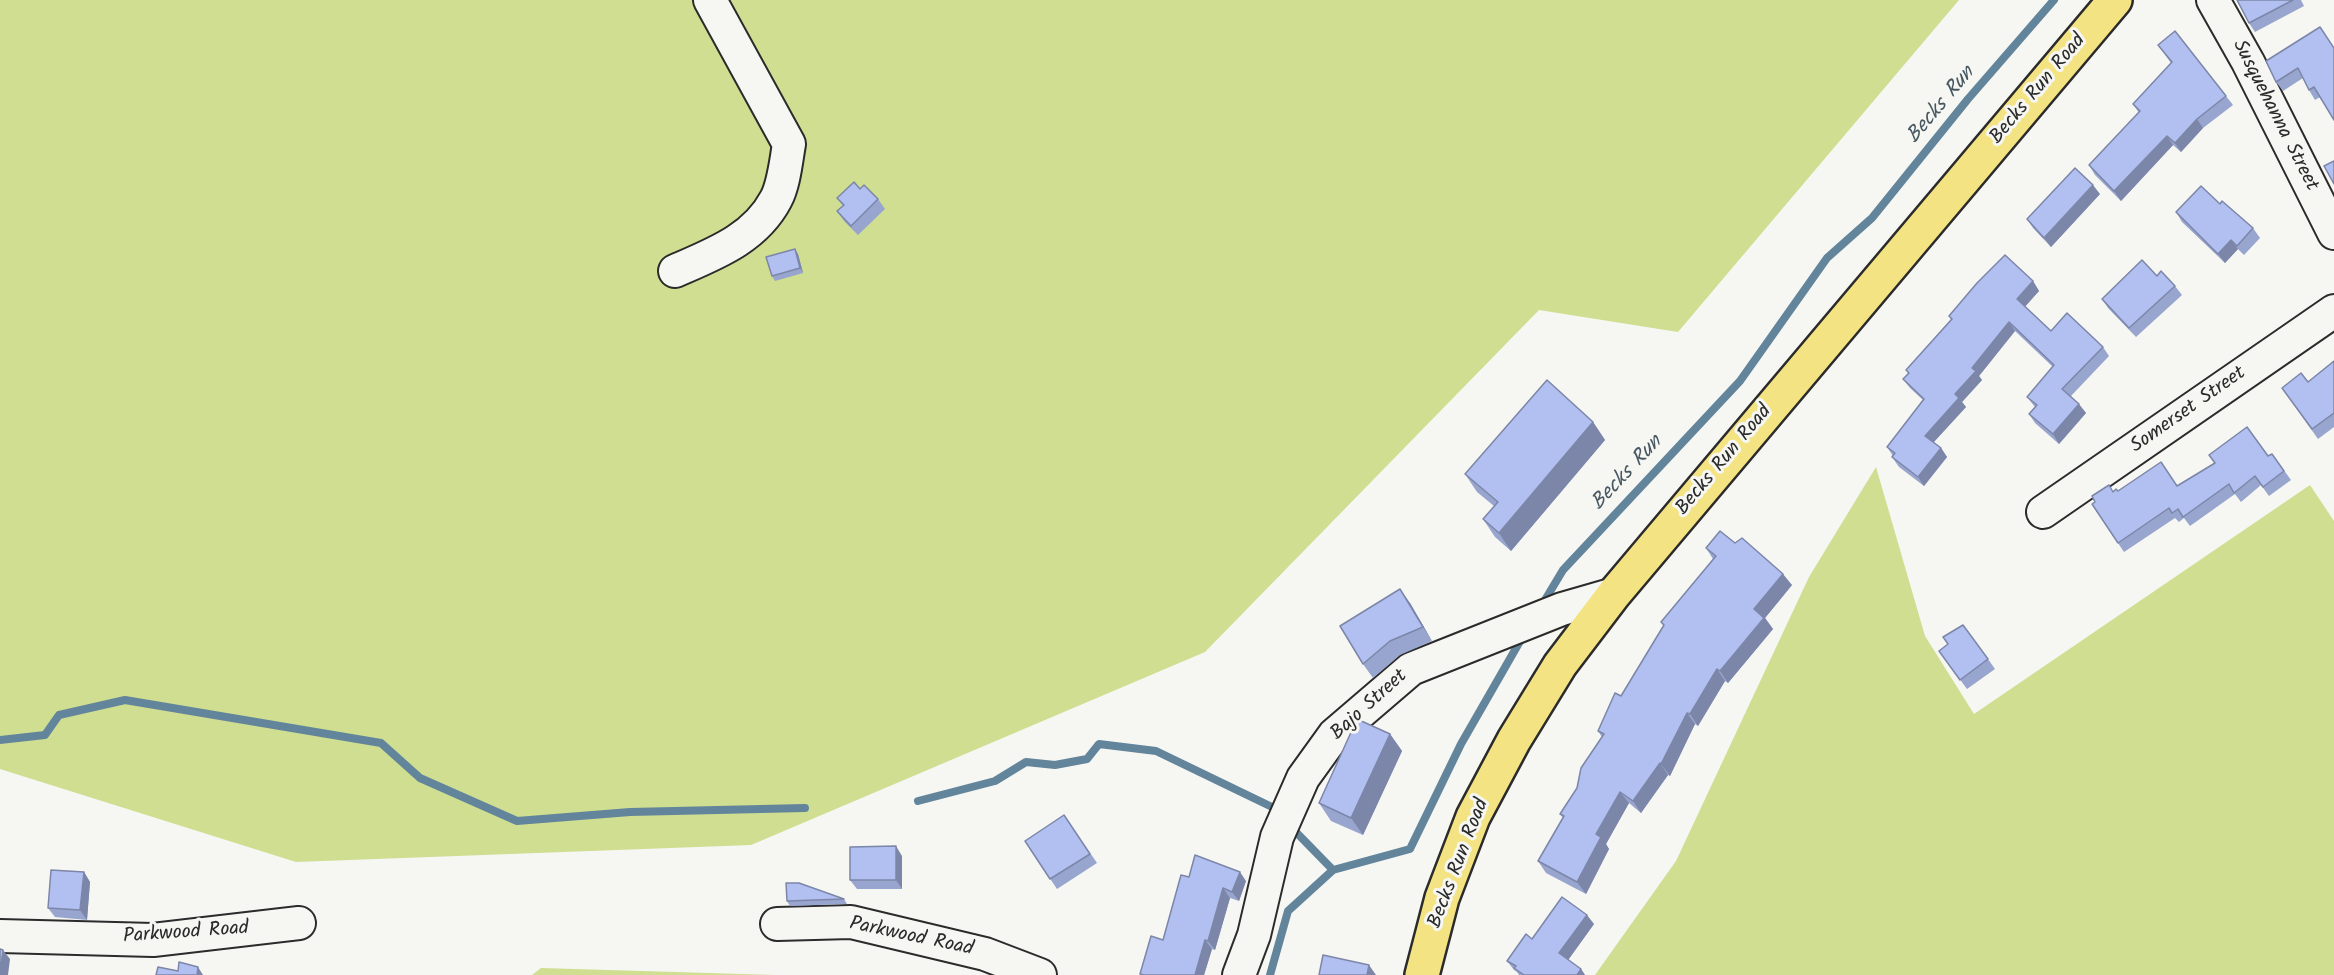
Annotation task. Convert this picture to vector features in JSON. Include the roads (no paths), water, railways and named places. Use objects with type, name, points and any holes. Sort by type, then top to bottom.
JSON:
[{"type":"main road","name":"Becks Run Road","points":[[1422,975],[1442,898],[1473,817],[1514,740],[1560,665],[1614,594],[2115,0]]},
{"type":"street","points":[[675,271],[724,250],[759,225],[778,197],[789,144],[710,0]]},
{"type":"street","name":"Susquehanna Street","points":[[2213,0],[2253,71],[2334,233]]},
{"type":"street","name":"Somerset Street","points":[[2043,512],[2334,311]]},
{"type":"street","name":"Bajo Street","points":[[1239,975],[1254,935],[1277,837],[1290,804],[1303,778],[1334,735],[1411,669],[1563,609],[1614,594]]},
{"type":"street","name":"Parkwood Road","points":[[777,924],[851,922],[985,954],[1040,975]]},
{"type":"street","name":"Parkwood Road","points":[[0,936],[153,940],[299,923]]},
{"type":"waterway","name":"Becks Run","points":[[1542,605],[1563,570],[1740,381],[1827,258],[1872,218],[1968,99],[2054,0]]},
{"type":"waterway","name":"Becks Run","points":[[1270,975],[1288,911],[1333,870],[1410,849],[1461,744],[1523,636]]},
{"type":"waterway","points":[[0,740],[45,735],[59,715],[125,700],[381,743],[420,778],[517,821],[630,812],[805,808]]},
{"type":"waterway","points":[[918,801],[995,781],[1026,762],[1055,765],[1087,759],[1099,744],[1156,751],[1272,807],[1279,815]]},
{"type":"waterway","points":[[1290,826],[1333,870]]}]
